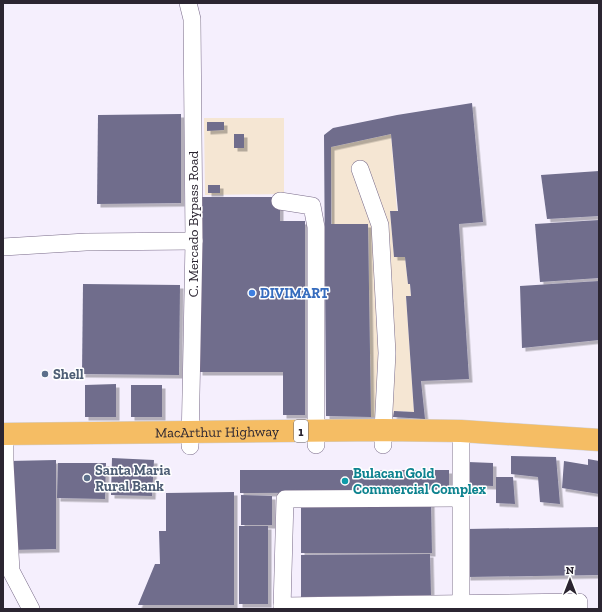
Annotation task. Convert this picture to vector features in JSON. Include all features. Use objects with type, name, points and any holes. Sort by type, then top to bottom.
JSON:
[{"type":"highway","name":"MacArthur Highway","points":[[4,441],[316,437],[599,440]]},
{"type":"highway","name":"MacArthur Highway","points":[[461,438],[599,454]]},
{"type":"street","name":"C. Mercado Bypass Road","points":[[188,3],[192,19],[194,241],[190,439]]},
{"type":"street","points":[[360,169],[380,225],[387,353],[383,437]]},
{"type":"street","points":[[280,201],[312,206],[316,226],[316,437]]},
{"type":"street","points":[[3,247],[86,242],[194,241]]},
{"type":"street","points":[[455,606],[461,438]]},
{"type":"street","points":[[4,441],[11,571],[31,609]]},
{"type":"street","points":[[460,498],[285,499],[282,608],[455,606],[580,602],[580,609]]},
{"type":"shaded area","points":[[204,118],[284,118],[284,194],[205,195]]},
{"type":"shaded area","points":[[391,134],[397,211],[390,211],[394,257],[405,257],[408,284],[410,284],[411,296],[406,296],[414,412],[394,411],[393,417],[371,417],[368,225],[332,224],[331,147]]},
{"type":"building","points":[[472,103],[483,222],[459,224],[469,379],[421,381],[425,419],[393,417],[394,411],[414,412],[406,296],[411,296],[410,284],[408,284],[405,257],[394,257],[390,211],[398,211],[391,134],[331,147],[331,224],[368,224],[371,417],[326,416],[324,135],[333,128],[397,115]]},
{"type":"building","points":[[181,114],[181,203],[97,204],[98,115]]},
{"type":"building","points":[[207,122],[224,122],[224,130],[207,131]]},
{"type":"building","points":[[234,134],[244,134],[244,148],[234,148]]},
{"type":"building","points":[[599,171],[599,216],[547,219],[541,175]]},
{"type":"building","points":[[208,185],[220,185],[220,193],[208,193]]},
{"type":"building","name":"DIVIMART","points":[[199,197],[280,197],[280,221],[305,221],[305,415],[283,415],[283,372],[199,372]]},
{"type":"building","points":[[599,220],[599,278],[540,282],[535,224]]},
{"type":"building","points":[[599,281],[599,340],[522,348],[520,286]]},
{"type":"building","points":[[83,284],[180,285],[179,375],[82,374]]},
{"type":"building","points":[[116,384],[116,417],[85,417],[85,385]]},
{"type":"building","points":[[131,385],[162,385],[162,417],[131,417]]},
{"type":"building","points":[[511,456],[556,457],[560,504],[540,502],[538,477],[511,474]]},
{"type":"building","points":[[112,458],[154,460],[152,496],[111,495]]},
{"type":"building","points":[[588,459],[599,461],[599,494],[562,488],[564,461],[588,465]]},
{"type":"building","points":[[56,460],[56,549],[10,550],[9,461]]},
{"type":"building","points":[[468,462],[493,463],[493,486],[468,485]]},
{"type":"building","points":[[58,463],[106,463],[105,499],[57,498]]},
{"type":"building","name":"Bulacan Gold Commercial Complex","points":[[240,470],[449,470],[449,492],[240,493]]},
{"type":"building","points":[[496,477],[513,477],[515,504],[496,503]]},
{"type":"building","points":[[234,492],[234,605],[138,605],[155,564],[160,564],[159,531],[166,531],[166,493]]},
{"type":"building","points":[[241,495],[272,496],[272,525],[241,525]]},
{"type":"building","points":[[301,502],[431,502],[432,553],[301,553]]},
{"type":"building","points":[[239,526],[268,526],[268,604],[239,604]]},
{"type":"building","points":[[599,527],[599,575],[467,577],[466,529]]},
{"type":"building","points":[[430,554],[431,595],[301,597],[301,555]]},
{"type":"place","name":"DIVIMART","points":[[252,293]]},
{"type":"place","name":"Shell","points":[[45,374]]},
{"type":"place","name":"Santa Maria Rural Bank","points":[[87,478]]},
{"type":"place","name":"Bulacan Gold Commercial Complex","points":[[345,481]]}]
